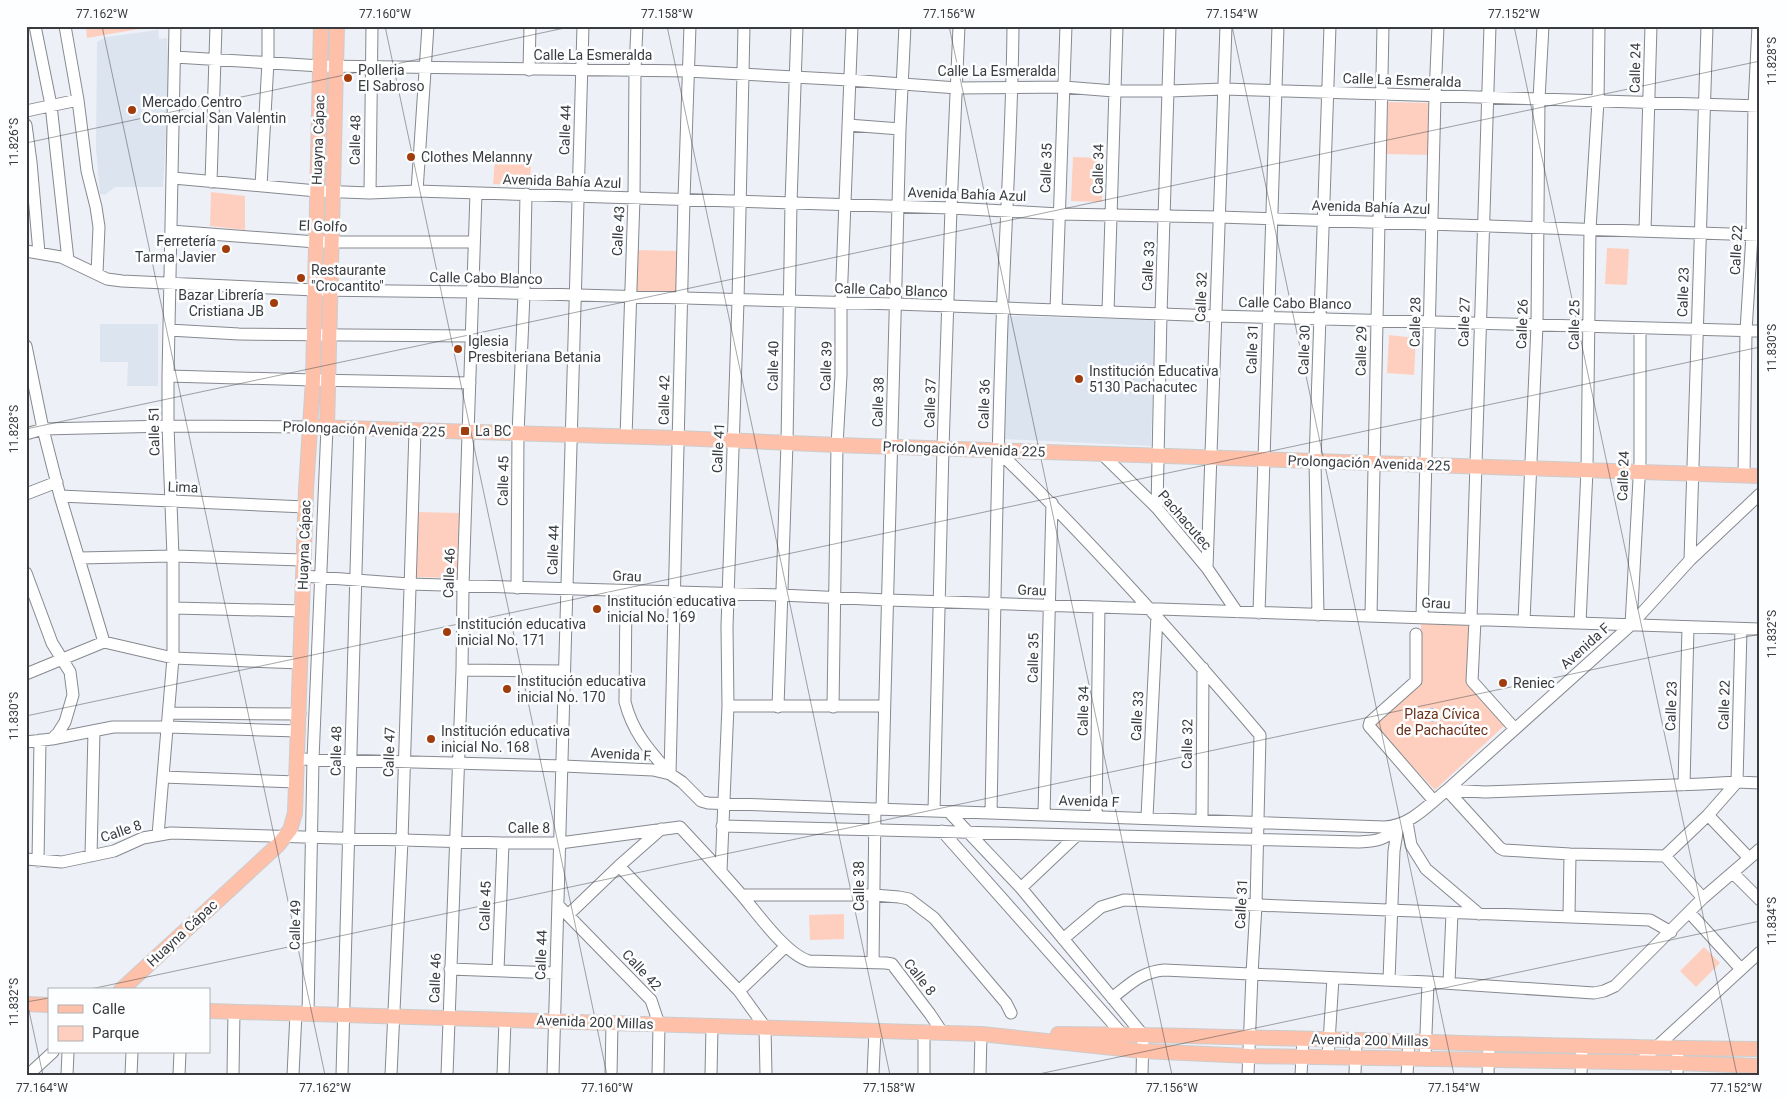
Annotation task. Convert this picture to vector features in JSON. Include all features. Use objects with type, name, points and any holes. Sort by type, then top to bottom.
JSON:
[{"type":"main road","name":"Huayna Cápac","points":[[123,988],[285,836],[290,830],[295,813],[300,714],[303,560],[313,380],[322,26]]},
{"type":"main road","name":"Huayna Cápac","points":[[327,427],[337,26]]},
{"type":"main road","name":"Prolongación Avenida 225","points":[[310,427],[1760,476]]},
{"type":"main road","points":[[26,1004],[48,1005]]},
{"type":"main road","name":"Avenida 200 Millas","points":[[210,1011],[981,1034],[1409,1040],[1654,1048],[1760,1049]]},
{"type":"main road","name":"Avenida 200 Millas","points":[[981,1034],[1142,1051],[1249,1056],[1488,1060],[1581,1068],[1638,1063],[1677,1069],[1760,1066]]},
{"type":"street","points":[[36,26],[51,107],[68,260]]},
{"type":"street","points":[[65,26],[78,100],[87,171],[96,207],[98,227],[97,273]]},
{"type":"street","name":"Calle 51","points":[[158,835],[173,658],[173,556],[168,376],[175,26]]},
{"type":"street","points":[[211,182],[216,26]]},
{"type":"street","points":[[261,186],[268,62],[268,26]]},
{"type":"street","name":"Calle 48","points":[[370,193],[372,26]]},
{"type":"street","points":[[417,191],[428,26]]},
{"type":"street","points":[[529,70],[530,26]]},
{"type":"street","name":"Calle 44","points":[[553,1075],[583,26]]},
{"type":"street","name":"Calle 43","points":[[626,437],[634,198],[637,26]]},
{"type":"street","name":"Calle 42","points":[[670,774],[681,300],[690,26]]},
{"type":"street","name":"Calle 41","points":[[721,871],[728,706],[728,594],[738,301],[744,26]]},
{"type":"street","name":"Calle 40","points":[[778,707],[787,443],[791,203],[797,26]]},
{"type":"street","name":"Calle 39","points":[[832,707],[837,445],[841,375],[841,303],[852,26]]},
{"type":"street","name":"Calle 38","points":[[874,962],[874,829],[878,809],[884,706],[901,83],[905,26]]},
{"type":"street","name":"Calle 37","points":[[934,811],[943,448],[959,26]]},
{"type":"street","name":"Calle 36","points":[[991,813],[998,450],[1013,26]]},
{"type":"street","name":"Calle 35","points":[[1056,310],[1066,26]]},
{"type":"street","name":"Calle 34","points":[[1108,312],[1117,26]]},
{"type":"street","name":"Calle 33","points":[[1156,508],[1160,314],[1165,216],[1170,26]]},
{"type":"street","name":"Calle 32","points":[[1206,568],[1226,26]]},
{"type":"street","name":"Calle 31","points":[[1260,613],[1278,26]]},
{"type":"street","name":"Calle 30","points":[[1318,614],[1315,461],[1330,26]]},
{"type":"street","name":"Calle 29","points":[[1371,616],[1383,26]]},
{"type":"street","name":"Calle 28","points":[[1422,618],[1431,224],[1438,26]]},
{"type":"street","name":"Calle 27","points":[[1490,26],[1474,466],[1472,681],[1515,729]]},
{"type":"street","name":"Calle 26","points":[[1524,622],[1537,325],[1539,99],[1543,26]]},
{"type":"street","name":"Calle 25","points":[[1580,623],[1587,470],[1590,229],[1598,101],[1599,26]]},
{"type":"street","name":"Calle 24","points":[[1645,231],[1651,26]]},
{"type":"street","name":"Calle 23","points":[[1690,560],[1707,26]]},
{"type":"street","name":"Calle 22","points":[[1744,476],[1746,331],[1756,235],[1758,26]]},
{"type":"street","name":"Calle La Esmeralda","points":[[175,57],[321,66],[688,71],[795,76],[957,88],[1064,87],[1114,91],[1224,89],[1757,106]]},
{"type":"street","points":[[26,111],[78,100]]},
{"type":"street","points":[[26,125],[32,162],[39,253]]},
{"type":"street","points":[[848,125],[900,129]]},
{"type":"street","name":"Avenida Bahía Azul","points":[[173,178],[317,192],[370,193],[417,191],[526,194],[898,206],[1059,214],[1323,220],[1756,235]]},
{"type":"street","name":"Calle 46","points":[[447,1075],[454,842],[462,670],[476,193]]},
{"type":"street","name":"Calle 45","points":[[517,588],[518,434],[526,194]]},
{"type":"street","name":"El Golfo","points":[[171,231],[316,242],[474,242]]},
{"type":"street","name":"Calle Cabo Blanco","points":[[26,251],[68,260],[108,279],[122,281],[315,290],[473,292],[681,300],[896,304],[1216,316],[1760,331]]},
{"type":"street","name":"Calle 24","points":[[1632,625],[1639,472],[1640,328]]},
{"type":"street","points":[[169,330],[314,335],[471,336]]},
{"type":"street","points":[[26,346],[60,496],[104,642]]},
{"type":"street","points":[[168,376],[470,382]]},
{"type":"street","name":"Prolongación Avenida 225","points":[[26,434],[44,429],[168,426],[310,427]]},
{"type":"street","name":"Huayna Cápac","points":[[312,837],[313,760],[327,427]]},
{"type":"street","name":"Calle 48","points":[[342,1075],[342,1015],[349,838],[360,428]]},
{"type":"street","name":"Calle 47","points":[[391,1075],[402,840],[415,430]]},
{"type":"street","points":[[998,450],[1052,503],[1203,668]]},
{"type":"street","name":"Pachacutec","points":[[1102,454],[1156,508],[1206,568],[1237,612]]},
{"type":"street","points":[[26,494],[57,482]]},
{"type":"street","name":"Avenida F","points":[[298,759],[653,770],[670,774],[682,782],[701,801],[708,803],[1384,827],[1403,824],[1447,790],[1632,625],[1690,560],[1760,494]]},
{"type":"street","name":"Lima","points":[[60,496],[306,507]]},
{"type":"street","name":"Calle 35","points":[[1044,814],[1052,503]]},
{"type":"street","points":[[79,558],[173,556],[303,560]]},
{"type":"street","points":[[26,573],[52,643],[61,661],[70,672],[73,695],[65,722],[52,738]]},
{"type":"street","name":"Grau","points":[[303,576],[409,584],[1100,607],[1153,612],[1318,614],[1760,629]]},
{"type":"street","points":[[626,592],[624,702],[636,732],[670,774]]},
{"type":"street","name":"Calle 34","points":[[1096,816],[1100,607]]},
{"type":"street","points":[[173,608],[303,611]]},
{"type":"street","name":"Calle 33","points":[[1147,818],[1153,612]]},
{"type":"street","name":"Calle 23","points":[[1684,785],[1688,627]]},
{"type":"street","name":"Calle 22","points":[[1737,782],[1741,629]]},
{"type":"street","points":[[1416,634],[1416,681],[1370,722],[1369,726],[1434,801]]},
{"type":"street","points":[[26,674],[104,642],[173,658],[301,663]]},
{"type":"street","name":"Calle 32","points":[[1202,820],[1203,668]]},
{"type":"street","name":"Calle 31","points":[[1203,668],[1260,735],[1256,905],[1248,1075]]},
{"type":"street","points":[[462,670],[564,671]]},
{"type":"street","points":[[728,706],[884,706]]},
{"type":"street","points":[[169,713],[300,714]]},
{"type":"street","points":[[32,860],[30,740],[112,727],[299,731]]},
{"type":"street","points":[[91,856],[94,731]]},
{"type":"street","points":[[163,777],[297,782]]},
{"type":"street","points":[[1447,790],[1500,848],[1510,851],[1570,854],[1665,856],[1708,815],[1737,782]]},
{"type":"street","points":[[1447,790],[1485,792],[1737,782],[1760,783]]},
{"type":"street","points":[[949,812],[1021,888],[1143,1036],[1142,1075]]},
{"type":"street","points":[[1708,815],[1749,858]]},
{"type":"street","points":[[722,826],[1359,842],[1375,841],[1390,835],[1403,824]]},
{"type":"street","points":[[1390,980],[1394,851],[1403,824]]},
{"type":"street","points":[[1403,824],[1411,846],[1426,870],[1479,914]]},
{"type":"street","name":"Calle 8","points":[[32,860],[62,862],[114,851],[143,838],[171,833],[560,844],[680,827],[786,946],[801,958],[892,964],[942,1032]]},
{"type":"street","points":[[568,915],[661,830]]},
{"type":"street","points":[[942,831],[1124,1035]]},
{"type":"street","points":[[1021,888],[1076,836]]},
{"type":"street","name":"Calle 49","points":[[293,1075],[302,1014],[312,837]]},
{"type":"street","name":"Calle 45","points":[[498,970],[503,843]]},
{"type":"street","points":[[1112,998],[1142,974],[1164,970],[1449,983],[1594,993],[1615,986],[1703,898],[1760,848]]},
{"type":"street","points":[[1569,916],[1570,854]]},
{"type":"street","points":[[1665,856],[1703,898]]},
{"type":"street","points":[[620,866],[739,991],[765,1027],[766,1075]]},
{"type":"street","points":[[1733,873],[1760,900]]},
{"type":"street","points":[[742,895],[874,895],[899,896],[909,899],[934,918],[1006,1004],[1011,1013]]},
{"type":"street","points":[[1063,939],[1101,907],[1124,900],[1650,920],[1670,932]]},
{"type":"street","name":"Calle 42","points":[[558,905],[651,1000],[659,1024],[658,1075]]},
{"type":"street","points":[[1689,912],[1740,968]]},
{"type":"street","points":[[1449,983],[1452,913]]},
{"type":"street","points":[[739,991],[786,946]]},
{"type":"street","points":[[1638,1063],[1740,968],[1760,952]]},
{"type":"street","points":[[450,969],[556,972]]},
{"type":"street","points":[[1328,1058],[1333,978]]},
{"type":"street","points":[[1425,1059],[1428,982]]},
{"type":"street","points":[[233,1075],[234,1012]]},
{"type":"street","points":[[503,1075],[505,1020]]},
{"type":"street","points":[[610,1075],[612,1023]]},
{"type":"street","points":[[711,1075],[712,1026]]},
{"type":"street","points":[[873,1075],[874,1030]]},
{"type":"street","points":[[924,1032],[924,1075]]},
{"type":"street","points":[[980,1075],[981,1034]]},
{"type":"street","points":[[1301,1075],[1303,1039]]},
{"type":"street","points":[[1355,1075],[1356,1040]]},
{"type":"street","points":[[1407,1075],[1409,1040]]},
{"type":"street","points":[[1488,1075],[1489,1043]]},
{"type":"street","points":[[1581,1068],[1582,1046]]},
{"type":"street","points":[[1677,1069],[1678,1048]]},
{"type":"street","points":[[28,1075],[51,1054]]},
{"type":"street","points":[[67,1075],[68,1054]]},
{"type":"street","points":[[131,1075],[132,1054]]},
{"type":"street","points":[[179,1075],[180,1054]]},
{"type":"shaded area","name":"Mercado Centro Comercial San Valentin","points":[[158,30],[159,39],[167,38],[170,96],[163,187],[115,187],[105,195],[100,194],[96,149],[97,42],[106,37]]},
{"type":"shaded area","name":"Institución Educativa 5130 Pachacutec","points":[[1007,316],[1155,320],[1151,446],[1004,439]]},
{"type":"shaded area","points":[[100,324],[158,324],[158,386],[127,386],[128,362],[100,362]]},
{"type":"green space","points":[[86,26],[156,26],[87,38]]},
{"type":"green space","points":[[1388,102],[1429,103],[1428,155],[1386,154]]},
{"type":"green space","points":[[1073,157],[1102,158],[1102,202],[1071,201]]},
{"type":"green space","points":[[495,159],[531,161],[530,186],[493,184]]},
{"type":"green space","points":[[211,192],[245,196],[245,230],[210,226]]},
{"type":"green space","points":[[1607,248],[1629,249],[1627,285],[1605,284]]},
{"type":"green space","points":[[635,250],[679,251],[678,294],[633,292]]},
{"type":"green space","points":[[1389,335],[1416,338],[1414,375],[1387,373]]},
{"type":"green space","points":[[417,512],[459,513],[458,578],[413,577]]},
{"type":"green space","name":"Plaza Cívica de Pachacútec","points":[[1421,620],[1472,622],[1470,683],[1507,723],[1435,790],[1373,725],[1420,680]]},
{"type":"green space","points":[[844,914],[844,939],[810,940],[809,915]]},
{"type":"green space","points":[[1704,947],[1720,963],[1696,987],[1680,971]]},
{"type":"water","points":[[1429,708],[1435,708],[1439,715],[1435,722],[1429,722],[1425,718],[1425,712]]},
{"type":"place","name":"Polleria El Sabroso","points":[[348,78]]},
{"type":"place","name":"Mercado Centro Comercial San Valentin","points":[[132,110]]},
{"type":"place","name":"Clothes Melannny","points":[[411,157]]},
{"type":"place","name":"Ferretería Tarma Javier","points":[[226,249]]},
{"type":"place","name":"Restaurante \"Crocantito\"","points":[[301,278]]},
{"type":"place","name":"Bazar Librería Cristiana JB","points":[[274,303]]},
{"type":"place","name":"Iglesia Presbiteriana Betania","points":[[458,349]]},
{"type":"place","name":"Institución Educativa 5130 Pachacutec","points":[[1079,379]]},
{"type":"place","name":"La BC","points":[[465,431]]},
{"type":"place","name":"Institución educativa inicial No. 169","points":[[597,609]]},
{"type":"place","name":"Institución educativa inicial No. 171","points":[[447,632]]},
{"type":"place","name":"Reniec","points":[[1503,683]]},
{"type":"place","name":"Institución educativa inicial No. 170","points":[[507,689]]},
{"type":"place","name":"Institución educativa inicial No. 168","points":[[431,739]]}]
